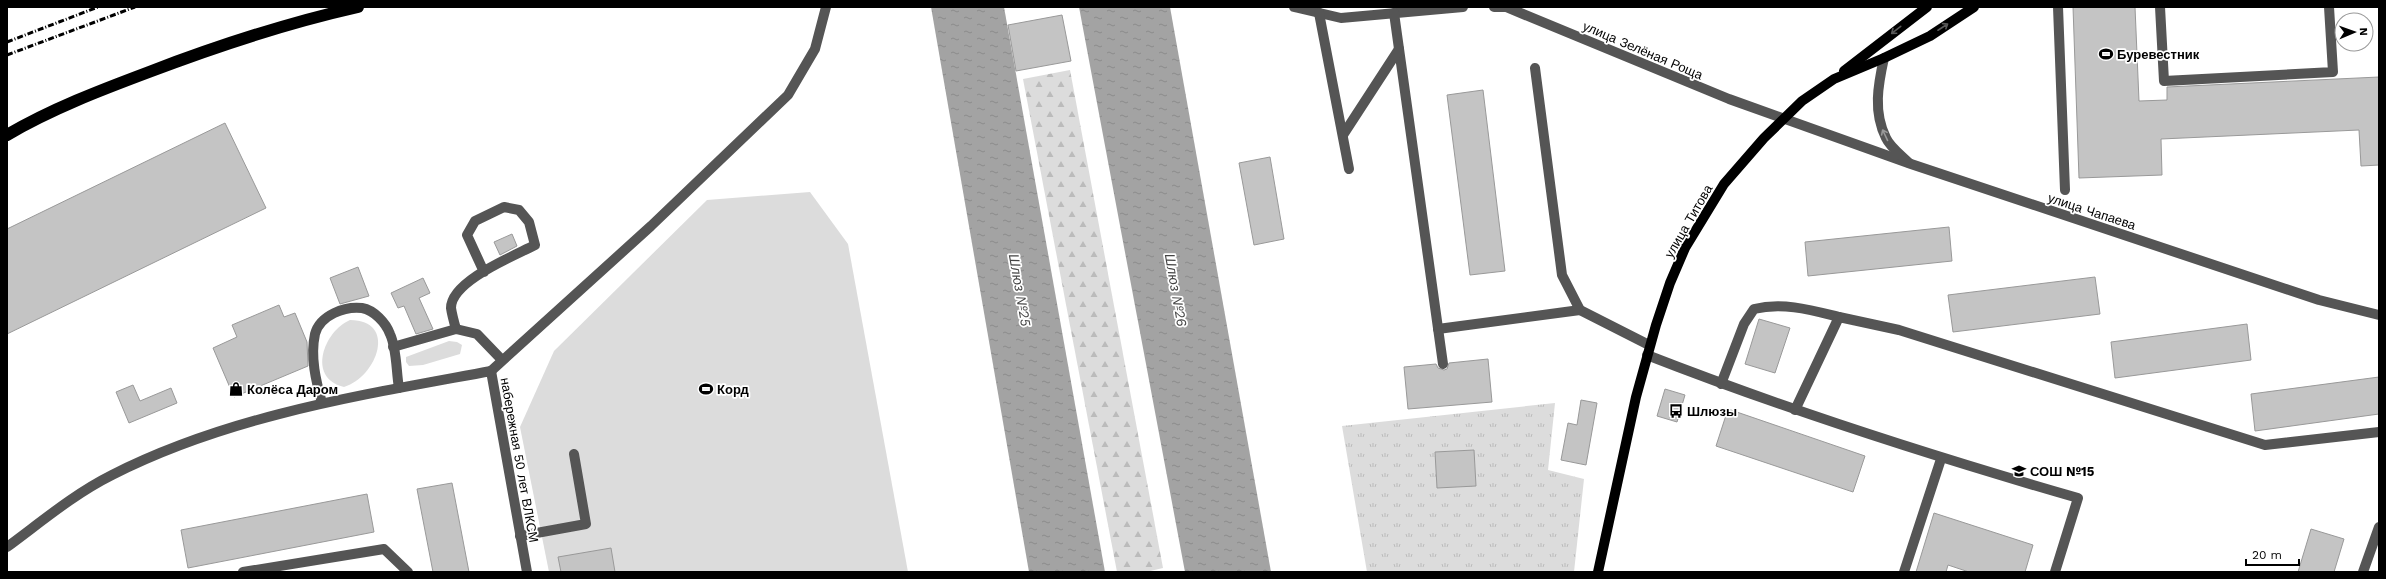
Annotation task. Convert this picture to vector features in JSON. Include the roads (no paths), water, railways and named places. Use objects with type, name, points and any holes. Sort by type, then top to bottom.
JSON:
[{"type":"highway","points":[[7,135],[106,88],[210,49],[308,18],[358,7]]},
{"type":"main road","points":[[1834,79],[1927,7]]},
{"type":"main road","name":"улица Титова","points":[[1598,572],[1648,350],[1670,283],[1685,248],[1706,212],[1743,160],[1783,118],[1802,101],[1834,79],[1884,58],[1930,36],[1974,7]]},
{"type":"street","points":[[490,371],[651,226],[788,94],[815,49],[826,7]]},
{"type":"street","points":[[1294,7],[1341,18],[1463,7]]},
{"type":"street","name":"улица Зелёная Роща","points":[[1494,7],[1506,7],[1729,99],[1910,164]]},
{"type":"street","points":[[2058,7],[2065,190]]},
{"type":"street","points":[[2160,7],[2164,80],[2333,72],[2330,7]]},
{"type":"street","points":[[1319,13],[1350,169]]},
{"type":"street","points":[[1394,14],[1443,364]]},
{"type":"street","points":[[1343,134],[1399,49]]},
{"type":"street","name":"улица Чапаева","points":[[1884,58],[1877,94],[1878,115],[1886,139],[1910,164],[2320,300],[2379,315]]},
{"type":"street","points":[[1535,68],[1562,275],[1580,310],[1648,350],[1721,384],[1941,459],[2078,498],[2055,572]]},
{"type":"street","points":[[456,329],[451,307],[457,291],[484,272],[535,245],[529,222],[519,210],[504,207],[475,221],[467,235],[484,272]]},
{"type":"street","points":[[1721,384],[1744,324],[1754,309],[1769,306],[1796,307],[1899,330],[2265,445],[2379,432]]},
{"type":"street","points":[[322,403],[314,370],[315,333],[326,318],[343,309],[363,308],[379,317],[390,334],[399,388]]},
{"type":"street","points":[[1438,329],[1580,310]]},
{"type":"street","points":[[1795,410],[1839,317]]},
{"type":"street","points":[[393,347],[456,329],[477,334],[502,360]]},
{"type":"street","name":"набережная 50 лет ВЛКСМ","points":[[7,547],[60,507],[111,476],[147,459],[231,427],[322,403],[490,371],[527,572]]},
{"type":"street","points":[[520,536],[586,524],[574,454]]},
{"type":"street","points":[[1904,572],[1941,459]]},
{"type":"street","points":[[2363,572],[2379,527]]},
{"type":"street","points":[[243,572],[384,549],[408,572]]},
{"type":"water","name":"Шлюз №25","points":[[931,7],[1004,7],[1105,572],[1029,572]]},
{"type":"water","name":"Шлюз №26","points":[[1079,7],[1170,7],[1271,572],[1185,572]]},
{"type":"railway","points":[[7,42],[98,7]]},
{"type":"railway","points":[[7,55],[135,7]]},
{"type":"place","name":"Буревестник","points":[[2106,54]]},
{"type":"place","name":"Колёса Даром","points":[[236,389]]},
{"type":"place","name":"Корд","points":[[706,389]]},
{"type":"place","name":"Шлюзы","points":[[1676,411]]},
{"type":"place","name":"СОШ №15","points":[[2019,471]]}]
